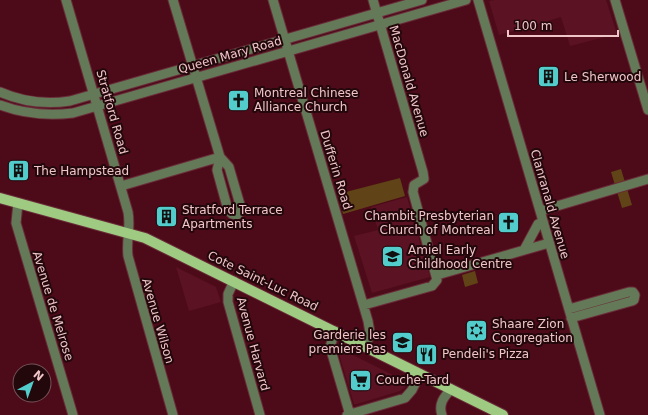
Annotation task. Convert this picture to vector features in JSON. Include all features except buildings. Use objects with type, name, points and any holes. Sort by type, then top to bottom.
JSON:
[{"type":"main road","name":"Cote Saint-Luc Road","points":[[0,198],[129,232],[151,240],[503,415]]},
{"type":"street","name":"Stratford Road","points":[[66,0],[121,186],[129,217],[129,232]]},
{"type":"street","points":[[174,0],[220,157],[230,170],[241,208],[241,211],[237,214],[232,214],[228,208],[217,170],[220,157]]},
{"type":"street","name":"Dufferin Road","points":[[273,0],[364,305],[370,330],[366,346]]},
{"type":"street","name":"MacDonald Avenue","points":[[373,0],[422,169],[424,178],[414,185],[413,192],[436,275]]},
{"type":"street","name":"Queen Mary Road","points":[[0,92],[20,100],[44,103],[65,102],[94,95],[285,38],[422,0]]},
{"type":"street","name":"Queen Mary Road","points":[[0,105],[23,112],[54,115],[73,113],[466,0]]},
{"type":"street","name":"Clanranald Avenue","points":[[478,0],[600,415]]},
{"type":"street","points":[[615,0],[648,110]]},
{"type":"street","points":[[121,186],[220,157]]},
{"type":"street","points":[[540,211],[648,179]]},
{"type":"street","name":"Avenue de Melrose","points":[[18,203],[16,223],[73,415]]},
{"type":"street","points":[[524,250],[538,224],[543,222]]},
{"type":"street","name":"Avenue Wilson","points":[[129,232],[127,247],[128,259],[173,415]]},
{"type":"street","points":[[364,305],[432,286],[436,282],[436,275],[549,243]]},
{"type":"street","name":"Avenue Harvard","points":[[234,281],[228,294],[228,302],[260,415]]},
{"type":"street","points":[[569,309],[629,292],[633,292],[635,295],[634,300],[632,301],[571,318]]},
{"type":"street","points":[[335,331],[330,347],[349,415],[407,397],[420,374]]},
{"type":"street","points":[[442,415],[440,408],[442,400],[451,389]]},
{"type":"shaded area","points":[[606,0],[617,34],[570,46],[561,17],[499,35],[489,1]]},
{"type":"shaded area","points":[[621,169],[632,205],[622,208],[611,172]]},
{"type":"shaded area","points":[[400,178],[405,196],[343,214],[338,194]]},
{"type":"shaded area","name":"Amiel Early Childhood Centre","points":[[407,197],[430,277],[372,293],[354,236],[378,230],[371,207]]},
{"type":"shaded area","points":[[176,267],[216,287],[221,302],[189,311]]},
{"type":"shaded area","points":[[475,271],[478,283],[465,287],[462,275]]},
{"type":"shaded area","points":[[341,351],[345,351],[401,379],[404,381],[405,387],[400,391],[354,404],[339,354]]},
{"type":"place","name":"Le Sherwood","points":[[549,77]]},
{"type":"place","name":"Montreal Chinese Alliance Church","points":[[238,100]]},
{"type":"place","name":"The Hampstead","points":[[18,171]]},
{"type":"place","name":"Stratford Terrace Apartments","points":[[167,217]]},
{"type":"place","name":"Chambit Presbyterian Church of Montreal","points":[[509,223]]},
{"type":"place","name":"Amiel Early Childhood Centre","points":[[392,257]]},
{"type":"place","name":"Shaare Zion Congregation","points":[[476,331]]},
{"type":"place","name":"Garderie les premiers Pas","points":[[402,342]]},
{"type":"place","name":"Pendeli's Pizza","points":[[426,354]]},
{"type":"place","name":"Couche-Tard","points":[[361,380]]}]
